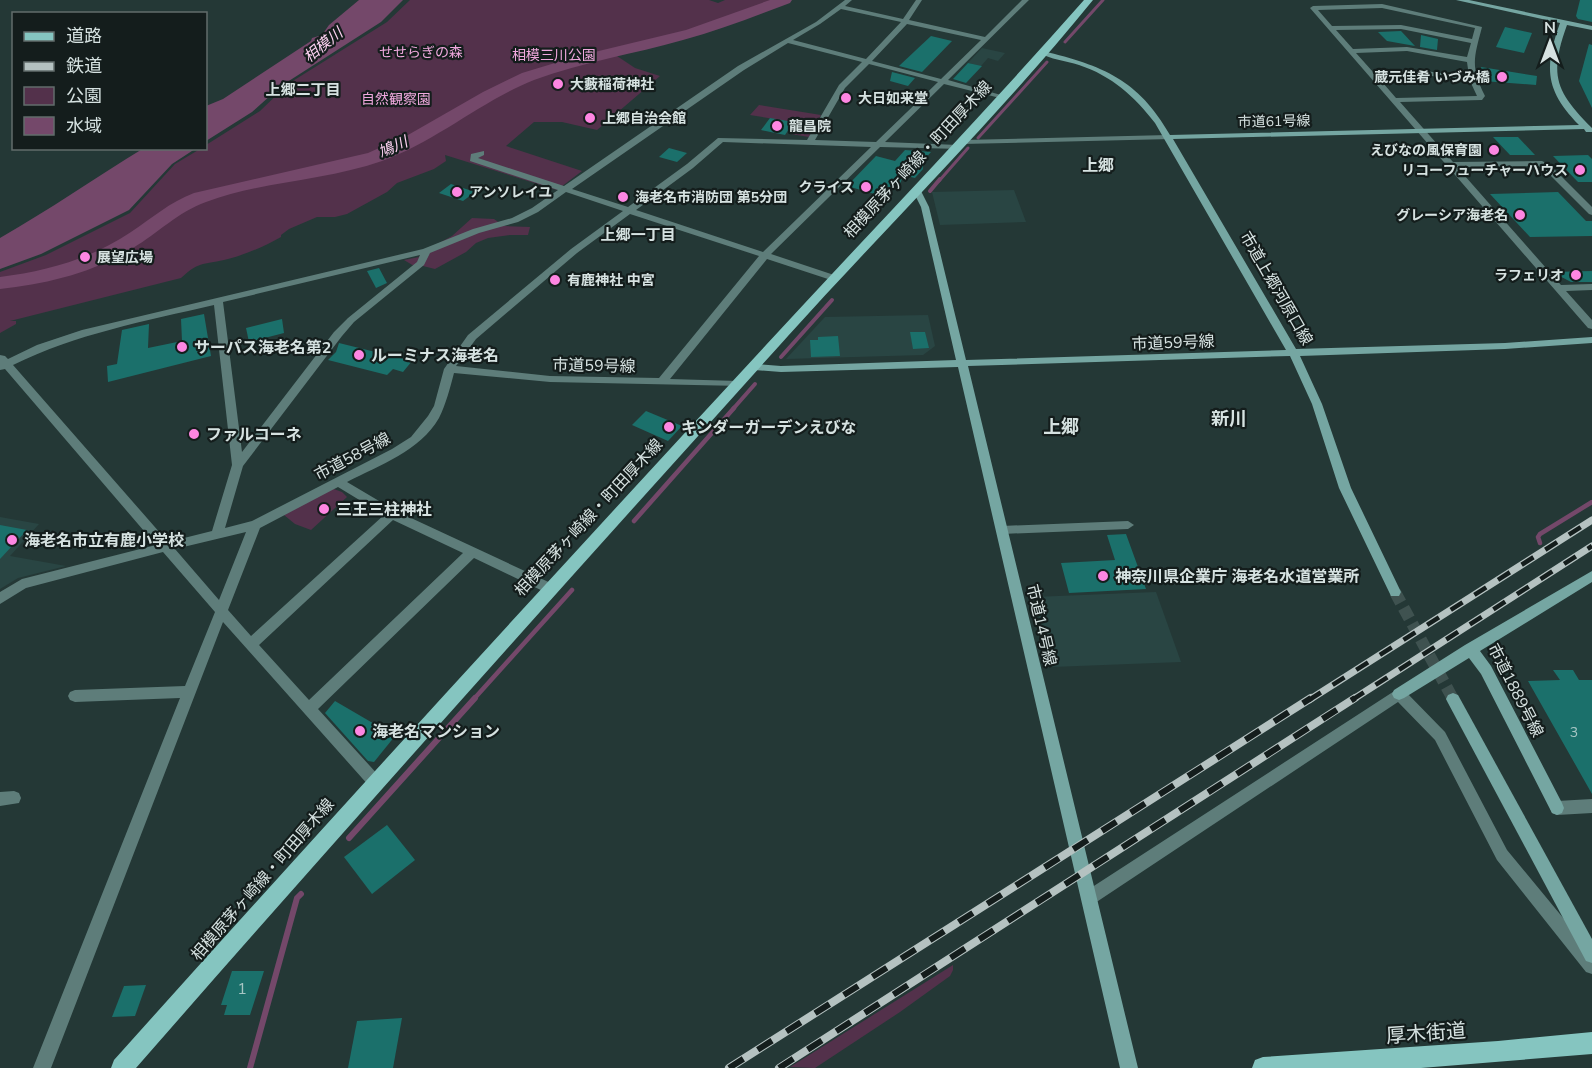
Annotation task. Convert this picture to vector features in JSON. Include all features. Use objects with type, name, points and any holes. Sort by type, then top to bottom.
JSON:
[{"type":"main road","name":"相模原茅ヶ崎線・町田厚木線","points":[[122,1068],[375,782],[834,278],[1004,97],[1089,0]]},
{"type":"main road","name":"厚木街道","points":[[1263,1068],[1498,1052],[1592,1042]]},
{"type":"street","points":[[375,782],[2,363],[86,332],[426,251],[476,231],[515,220],[566,189],[722,81],[849,0]]},
{"type":"street","points":[[810,143],[842,87],[907,21],[919,0]]},
{"type":"street","points":[[662,382],[765,255],[1026,0]]},
{"type":"street","points":[[1340,0],[1346,7]]},
{"type":"street","points":[[1460,0],[1592,28]]},
{"type":"street","points":[[1393,100],[1479,98],[1481,96],[1473,79],[1470,60],[1479,27],[1382,6],[1313,8],[1371,74],[1393,100],[1420,131],[1592,326]]},
{"type":"street","points":[[841,7],[986,39]]},
{"type":"street","points":[[1564,22],[1553,64],[1553,81],[1564,104],[1589,130]]},
{"type":"street","points":[[1330,28],[1401,27],[1474,42]]},
{"type":"street","points":[[788,41],[1004,97]]},
{"type":"street","points":[[1350,51],[1407,49],[1470,60]]},
{"type":"street","name":"市道上郷河原口線","points":[[1043,52],[1097,68],[1123,82],[1149,107],[1294,353],[1317,404],[1345,488],[1395,592]]},
{"type":"street","points":[[1371,74],[1424,73],[1473,79]]},
{"type":"street","name":"市道61号線","points":[[630,210],[721,140],[960,145],[1168,137],[1420,131],[1589,130]]},
{"type":"street","points":[[481,153],[473,159],[834,278]]},
{"type":"street","points":[[1450,165],[1539,163],[1547,167],[1592,212]]},
{"type":"street","name":"市道14号線","points":[[917,191],[925,207],[1129,1068]]},
{"type":"street","name":"市道58号線","points":[[0,599],[22,584],[55,574],[255,525],[396,452],[415,440],[436,412],[449,369],[455,357],[472,337],[574,251],[630,210]]},
{"type":"street","points":[[217,535],[238,465],[338,334],[351,320],[421,263],[426,251]]},
{"type":"street","points":[[1559,288],[1592,287]]},
{"type":"street","points":[[218,301],[238,465]]},
{"type":"street","name":"市道59号線","points":[[754,367],[781,369],[962,365],[1505,346],[1592,340]]},
{"type":"street","name":"市道59号線","points":[[449,369],[550,379],[738,384]]},
{"type":"street","points":[[338,483],[392,514],[550,589]]},
{"type":"street","points":[[251,645],[392,514]]},
{"type":"street","points":[[42,1068],[255,525]]},
{"type":"street","points":[[1002,530],[1128,525]]},
{"type":"street","points":[[309,709],[473,551]]},
{"type":"street","name":"市道1889号線","points":[[1592,576],[1470,649],[1486,670],[1557,808],[1592,806]]},
{"type":"street","points":[[1089,898],[1470,649]]},
{"type":"street","points":[[75,696],[190,692]]},
{"type":"street","points":[[1399,694],[1440,736],[1502,855],[1592,966]]},
{"type":"street","points":[[1453,699],[1592,955]]},
{"type":"shaded area","points":[[982,48],[1005,53],[998,61],[988,58],[981,66],[968,63]]},
{"type":"shaded area","points":[[1014,190],[1026,222],[940,225],[932,192]]},
{"type":"shaded area","points":[[928,315],[935,346],[923,355],[786,359],[825,317]]},
{"type":"shaded area","name":"海老名市立有鹿小学校","points":[[0,517],[39,524],[10,556],[66,566],[18,578],[0,589]]},
{"type":"shaded area","points":[[1156,592],[1181,662],[1052,667],[1034,597]]},
{"type":"green space","name":"自然観察園","points":[[410,0],[709,0],[718,3],[725,0],[778,0],[725,20],[611,52],[635,68],[660,76],[597,130],[562,122],[534,122],[506,146],[582,171],[557,190],[445,155],[446,161],[434,169],[397,183],[387,192],[347,214],[317,217],[289,229],[281,237],[262,247],[235,257],[203,264],[181,278],[10,321],[16,321],[16,324],[0,333],[0,272],[46,255],[130,213],[175,164],[198,150],[207,150],[207,144],[260,111],[288,84],[387,22]]},
{"type":"green space","points":[[759,105],[821,115],[809,137],[791,134],[798,123],[750,115]]},
{"type":"green space","points":[[472,218],[494,219],[504,226],[530,227],[528,235],[488,238],[476,243],[466,252],[435,269],[423,266],[420,261],[414,266],[404,260],[419,257],[421,253],[452,236]]},
{"type":"green space","points":[[331,488],[342,492],[347,497],[311,530],[295,524],[284,515]]},
{"type":"green space","points":[[953,965],[950,976],[815,1068],[790,1067]]},
{"type":"water","name":"相模川","points":[[359,0],[403,0],[381,22],[281,86],[252,112],[207,140],[207,106],[223,99],[311,41],[312,38],[322,35],[329,25]]},
{"type":"water","points":[[141,150],[193,150],[172,164],[129,210],[41,254],[0,269],[0,238]]},
{"type":"building","points":[[1580,0],[1592,0],[1592,22],[1578,19],[1576,16]]},
{"type":"building","points":[[1505,27],[1532,33],[1524,53],[1496,47]]},
{"type":"building","points":[[1401,31],[1415,46],[1387,41],[1378,32]]},
{"type":"building","points":[[1421,35],[1438,39],[1437,50],[1420,47]]},
{"type":"building","points":[[931,36],[952,41],[922,72],[899,66]]},
{"type":"building","points":[[1589,44],[1592,45],[1592,108],[1579,81]]},
{"type":"building","points":[[968,63],[982,66],[966,83],[953,79]]},
{"type":"building","name":"蔵元佳肴 いづみ橋","points":[[1481,67],[1537,76],[1536,85],[1483,81]]},
{"type":"building","points":[[892,72],[915,78],[908,86],[890,81]]},
{"type":"building","name":"龍昌院","points":[[770,118],[794,122],[785,135],[761,130]]},
{"type":"building","points":[[1493,137],[1518,137],[1535,155],[1510,155]]},
{"type":"building","points":[[669,148],[687,153],[677,162],[659,157]]},
{"type":"building","points":[[905,150],[931,152],[922,162],[923,169],[915,178],[903,175],[900,185],[892,188],[886,186],[878,195],[847,186],[876,156],[895,161]]},
{"type":"building","name":"リコーフューチャーハウス","points":[[1588,155],[1592,159],[1592,182],[1578,182],[1553,156]]},
{"type":"building","name":"アンソレイユ","points":[[451,184],[475,192],[463,201],[439,193]]},
{"type":"building","name":"グレーシア海老名","points":[[1558,192],[1586,221],[1592,221],[1592,236],[1530,237],[1490,194]]},
{"type":"building","points":[[379,268],[387,283],[376,288],[367,271]]},
{"type":"building","name":"ラフェリオ","points":[[1592,271],[1592,282],[1571,282],[1552,272]]},
{"type":"building","name":"サーパス海老名第2","points":[[204,314],[211,356],[108,382],[107,366],[117,364],[122,330],[149,324],[148,348],[182,341],[181,319]]},
{"type":"building","points":[[282,319],[284,333],[249,342],[246,328]]},
{"type":"building","points":[[910,332],[925,332],[929,348],[913,349]]},
{"type":"building","points":[[838,336],[840,356],[811,357],[810,340],[818,340],[818,337]]},
{"type":"building","name":"ルーミナス海老名","points":[[339,343],[412,361],[403,372],[393,369],[387,375],[328,360],[336,352]]},
{"type":"building","name":"キンダーガーデンえびな","points":[[646,411],[682,426],[668,441],[632,425]]},
{"type":"building","points":[[0,525],[27,530],[0,559]]},
{"type":"building","name":"神奈川県企業庁 海老名水道営業所","points":[[1126,534],[1146,589],[1069,593],[1061,563],[1115,560],[1107,535]]},
{"type":"building","points":[[1553,670],[1573,670],[1579,680],[1592,680],[1592,794],[1528,681],[1560,680]]},
{"type":"building","name":"海老名マンション","points":[[335,701],[395,736],[374,762],[368,761],[325,713]]},
{"type":"building","points":[[387,825],[415,860],[372,894],[344,857]]},
{"type":"building","points":[[232,971],[264,971],[250,1015],[224,1015],[227,1005],[221,1005]]},
{"type":"building","points":[[146,985],[135,1016],[112,1017],[124,986]]},
{"type":"building","points":[[402,1018],[393,1068],[348,1068],[357,1021]]},
{"type":"waterway","name":"鳩川","points":[[0,283],[55,274],[107,255],[192,200],[244,186],[332,169],[375,157],[414,139],[508,85],[546,70],[691,33],[785,0]]},
{"type":"waterway","points":[[1065,42],[1103,0]]},
{"type":"waterway","points":[[978,138],[1047,62]]},
{"type":"waterway","points":[[939,181],[968,148]]},
{"type":"waterway","points":[[930,191],[940,179]]},
{"type":"waterway","points":[[781,357],[832,300]]},
{"type":"waterway","points":[[733,409],[755,384]]},
{"type":"waterway","points":[[634,521],[734,408]]},
{"type":"waterway","points":[[1540,543],[1538,537],[1540,534],[1592,502]]},
{"type":"waterway","points":[[473,700],[572,590]]},
{"type":"waterway","points":[[349,838],[475,698]]},
{"type":"waterway","points":[[250,1068],[297,898],[301,894]]},
{"type":"tunnel","points":[[1395,592],[1453,699]]},
{"type":"railway","points":[[1309,700],[1592,520]]},
{"type":"railway","points":[[1352,700],[1592,546]]},
{"type":"railway","points":[[729,1068],[1311,698]]},
{"type":"railway","points":[[779,1068],[1355,698]]},
{"type":"place","name":"蔵元佳肴 いづみ橋","points":[[1502,77]]},
{"type":"place","name":"大藪稲荷神社","points":[[558,84]]},
{"type":"place","name":"大日如来堂","points":[[846,98]]},
{"type":"place","name":"上郷自治会館","points":[[590,118]]},
{"type":"place","name":"龍昌院","points":[[777,126]]},
{"type":"place","name":"えびなの風保育園","points":[[1494,150]]},
{"type":"place","name":"リコーフューチャーハウス","points":[[1580,170]]},
{"type":"place","name":"クライス","points":[[866,187]]},
{"type":"place","name":"アンソレイユ","points":[[457,192]]},
{"type":"place","name":"海老名市消防団 第5分団","points":[[623,197]]},
{"type":"place","name":"グレーシア海老名","points":[[1520,215]]},
{"type":"place","name":"展望広場","points":[[85,257]]},
{"type":"place","name":"ラフェリオ","points":[[1576,275]]},
{"type":"place","name":"有鹿神社 中宮","points":[[555,280]]},
{"type":"place","name":"サーパス海老名第2","points":[[182,347]]},
{"type":"place","name":"ルーミナス海老名","points":[[359,355]]},
{"type":"place","name":"キンダーガーデンえびな","points":[[669,427]]},
{"type":"place","name":"ファルコーネ","points":[[194,434]]},
{"type":"place","name":"三王三柱神社","points":[[324,509]]},
{"type":"place","name":"海老名市立有鹿小学校","points":[[12,540]]},
{"type":"place","name":"神奈川県企業庁 海老名水道営業所","points":[[1103,576]]},
{"type":"place","name":"海老名マンション","points":[[360,731]]},
{"type":"district","name":"上郷二丁目","points":[[303,90]]},
{"type":"district","name":"上郷","points":[[1098,165]]},
{"type":"district","name":"上郷一丁目","points":[[638,235]]},
{"type":"district","name":"新川","points":[[1229,419]]},
{"type":"district","name":"上郷","points":[[1061,427]]},
{"type":"park label","name":"せせらぎの森","points":[[421,52]]},
{"type":"park label","name":"相模三川公園","points":[[554,55]]}]
